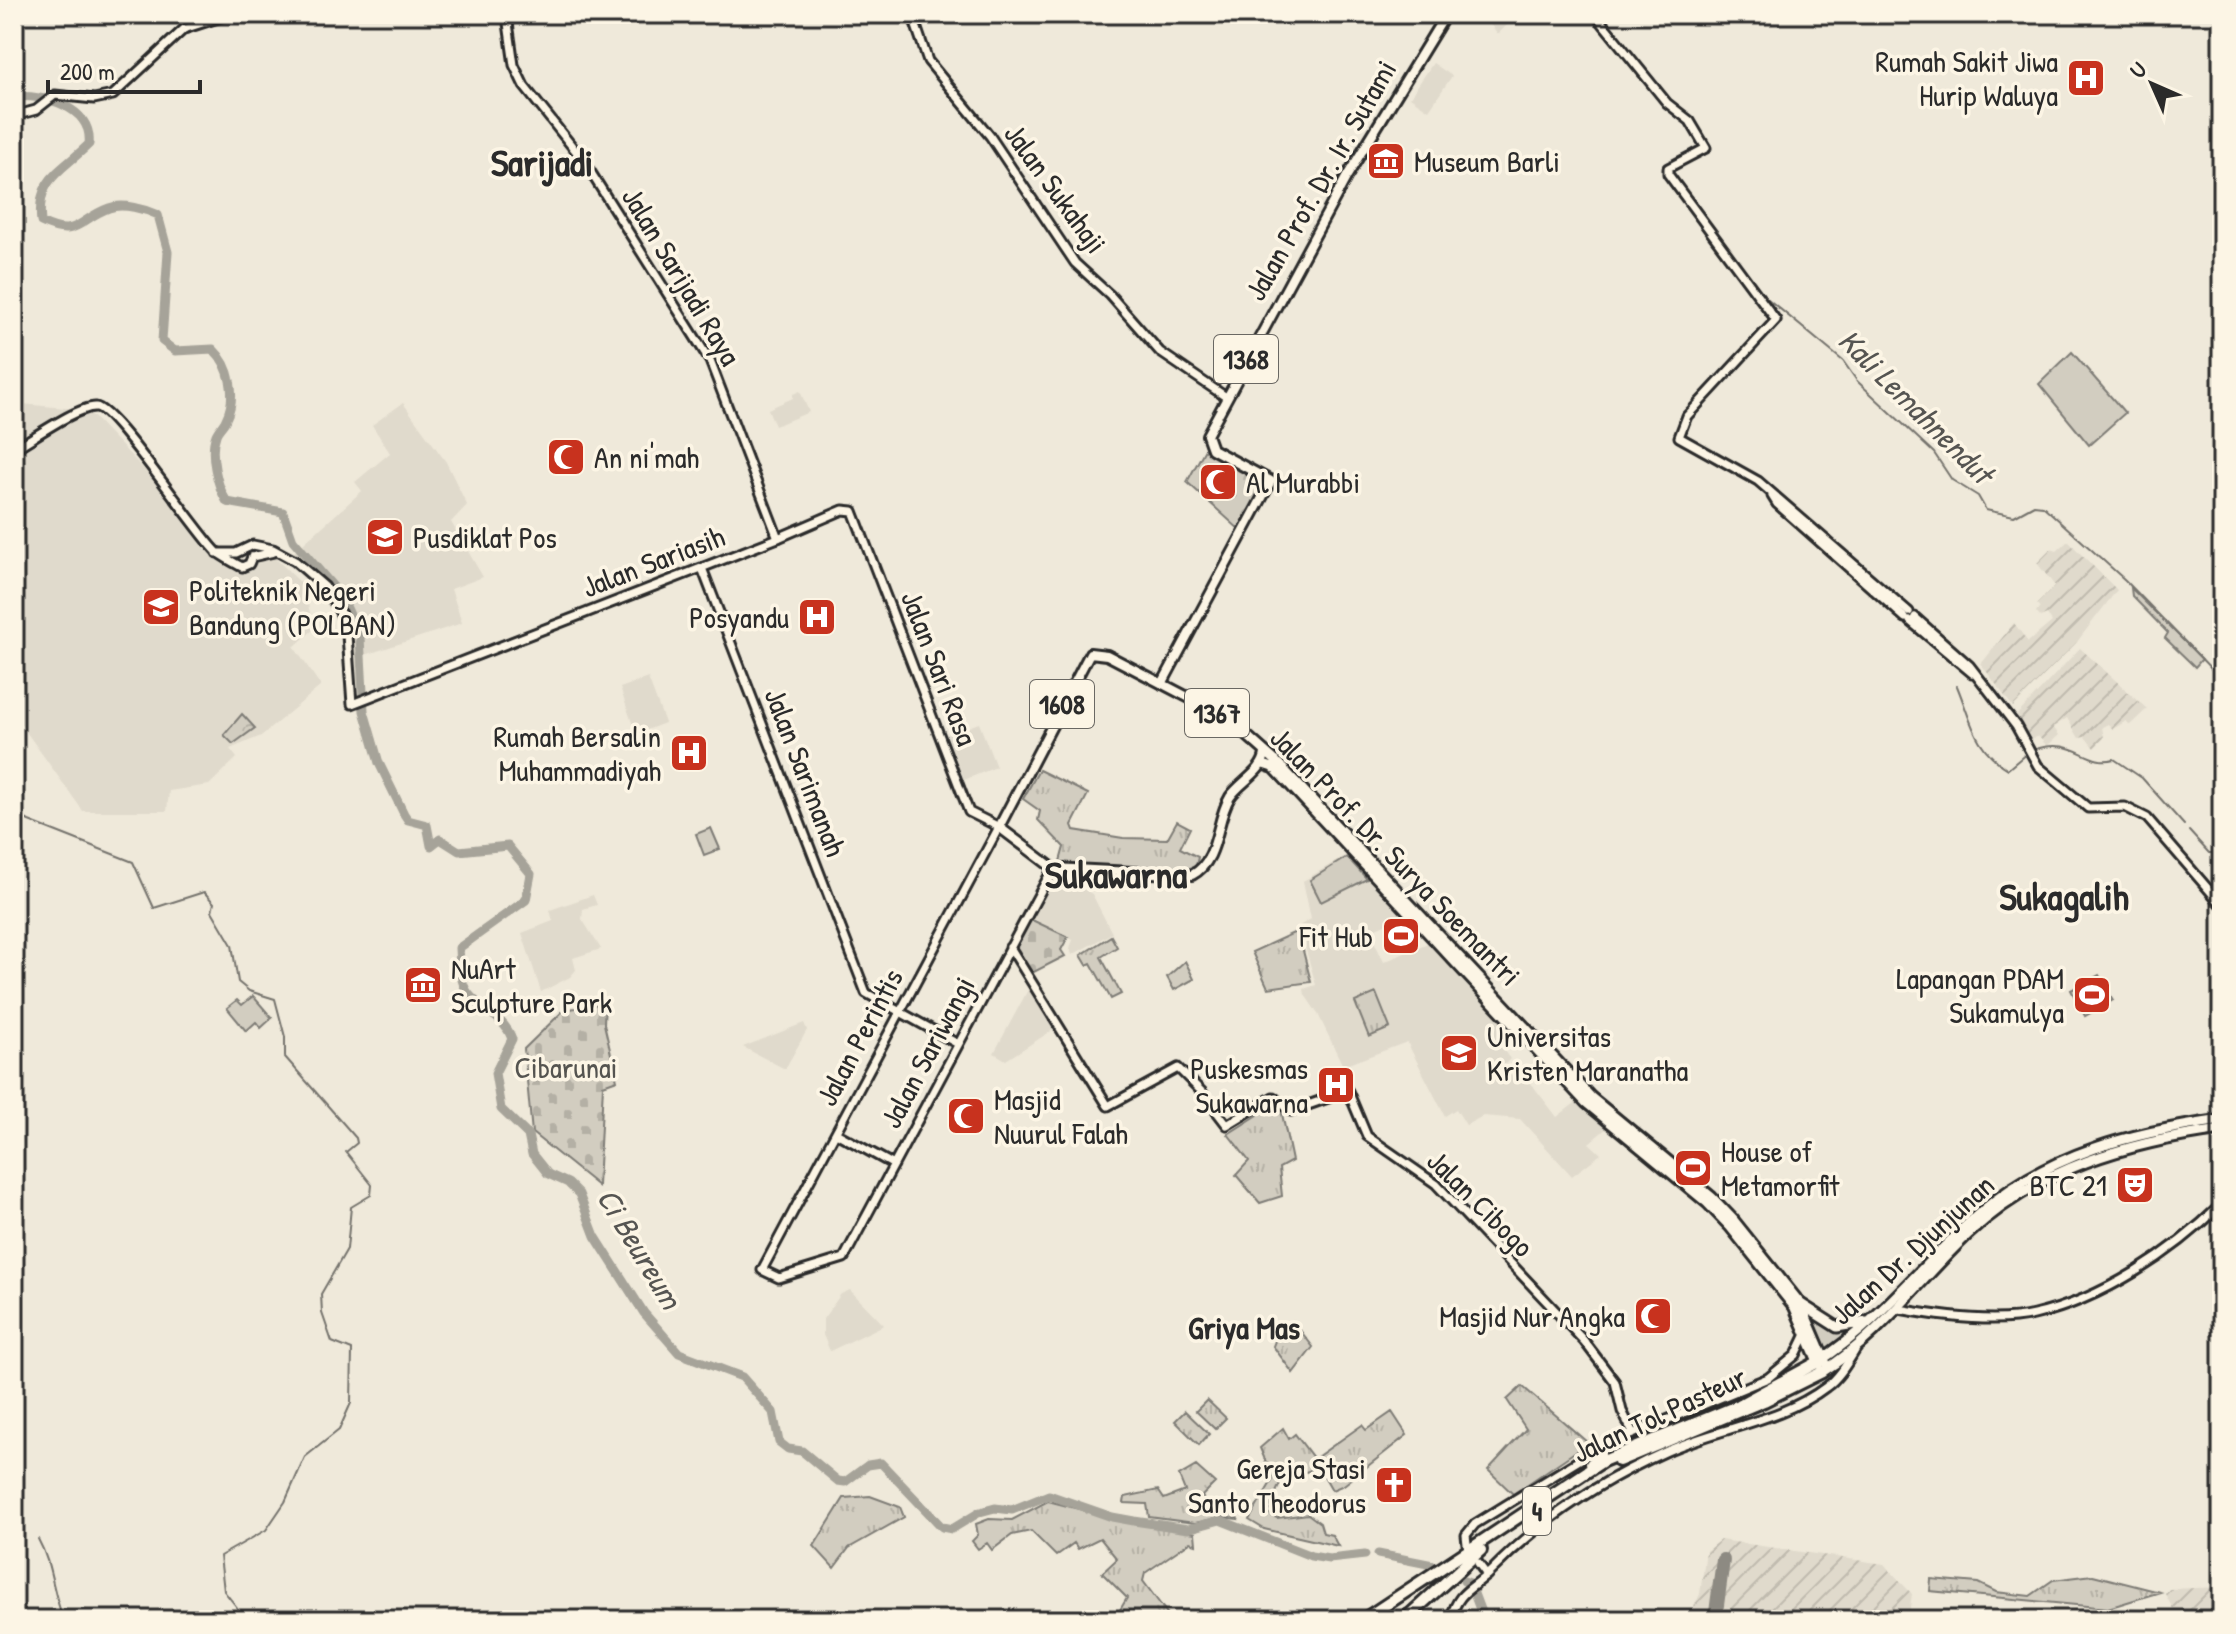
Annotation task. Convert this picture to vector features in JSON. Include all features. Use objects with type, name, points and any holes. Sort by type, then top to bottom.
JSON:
[{"type":"highway","name":"Jalan Dr. Djunjunan","points":[[1821,1362],[1878,1317],[1979,1214],[2042,1170],[2086,1149],[2145,1132],[2222,1120]]},
{"type":"highway","name":"Jalan Dr. Djunjunan","points":[[1821,1362],[1860,1344],[1899,1309],[1968,1234],[2018,1195],[2090,1159],[2156,1139],[2222,1130]]},
{"type":"highway","points":[[1801,1304],[1837,1327],[1860,1324],[1878,1317]]},
{"type":"highway","name":"Jalan Tol Pasteur","points":[[1404,1620],[1483,1548],[1607,1466],[1696,1435],[1707,1424],[1789,1390],[1821,1362]]},
{"type":"highway","name":"Jalan Tol Pasteur","points":[[1363,1620],[1472,1544],[1564,1485],[1636,1444],[1739,1405],[1821,1362]]},
{"type":"highway","points":[[1564,1485],[1598,1459],[1599,1448]]},
{"type":"highway","points":[[1397,1620],[1472,1544]]},
{"type":"main road","name":"Jalan Prof. Dr. Ir. Sutami","points":[[1162,684],[1271,481],[1208,446],[1207,435],[1347,176],[1446,14]]},
{"type":"main road","name":"1608","points":[[999,827],[1090,653],[1107,655],[1162,684]]},
{"type":"main road","name":"Jalan Prof. Dr. Surya Soemantri","points":[[1162,684],[1226,717],[1265,753],[1591,1097],[1729,1214],[1801,1304],[1821,1362]]},
{"type":"main road","points":[[999,827],[1053,868],[1192,875],[1210,857],[1231,795],[1262,764],[1265,753]]},
{"type":"main road","name":"Jalan Prof. Dr. Surya Soemantri","points":[[1262,764],[1274,768],[1586,1103],[1724,1220],[1787,1297],[1821,1362]]},
{"type":"street","points":[[14,116],[62,95],[94,99],[113,95],[184,29],[230,14]]},
{"type":"street","name":"Jalan Sarijadi Raya","points":[[517,14],[508,23],[516,71],[583,160],[706,355],[778,538]]},
{"type":"street","name":"Jalan Sukahaji","points":[[912,14],[928,61],[990,136],[1075,263],[1110,295],[1160,352],[1226,397]]},
{"type":"street","points":[[1595,14],[1667,103],[1690,121],[1706,148],[1668,168],[1668,174],[1746,283],[1775,317],[1774,324],[1687,416],[1679,437],[1758,481],[1773,493],[1777,504],[1969,665],[1972,673],[2008,715],[2038,766],[2088,808],[2125,807],[2152,821],[2222,905]]},
{"type":"street","points":[[14,449],[85,410],[104,409],[113,416],[141,458],[162,477],[217,553],[235,556],[259,545],[276,551]]},
{"type":"street","name":"Jalan Sariasih","points":[[276,551],[315,576],[335,602],[350,656],[354,703],[843,510],[853,511]]},
{"type":"street","name":"Jalan Sari Rasa","points":[[853,511],[969,812],[999,827]]},
{"type":"street","points":[[246,550],[252,557]]},
{"type":"street","points":[[235,556],[245,567],[252,557],[276,551]]},
{"type":"street","name":"Jalan Sarimanah","points":[[702,568],[866,993],[899,1013]]},
{"type":"street","name":"Jalan Perintis","points":[[844,1258],[779,1278],[762,1270],[999,827]]},
{"type":"street","name":"Jalan Sariwangi","points":[[844,1258],[1053,868]]},
{"type":"street","name":"Jalan Cibogo","points":[[1010,947],[1108,1106],[1178,1068],[1227,1125],[1273,1097],[1291,1111],[1348,1091],[1367,1136],[1436,1184],[1584,1341],[1615,1382],[1622,1411],[1632,1431]]},
{"type":"street","points":[[899,1013],[958,1044]]},
{"type":"street","points":[[836,1133],[894,1165]]},
{"type":"street","points":[[1899,1309],[1995,1319],[2034,1315],[2105,1289],[2167,1249],[2222,1204]]},
{"type":"street","points":[[1472,1544],[1468,1531],[1599,1448],[1632,1431],[1759,1383],[1796,1355],[1806,1330]]},
{"type":"street","points":[[1450,1620],[1459,1595],[1478,1582],[1482,1567],[1625,1471],[1696,1435],[1775,1413],[1817,1393],[1833,1382],[1860,1344]]},
{"type":"street","points":[[1796,1355],[1821,1362],[1823,1380],[1817,1393]]},
{"type":"shaded area","points":[[1482,14],[1514,14],[1516,16],[1498,34]]},
{"type":"shaded area","points":[[1433,63],[1452,76],[1429,110],[1410,97]]},
{"type":"shaded area","points":[[800,391],[809,412],[775,426],[768,409],[793,398],[793,394]]},
{"type":"shaded area","name":"Pusdiklat Pos","points":[[403,403],[446,462],[467,505],[451,522],[483,577],[451,589],[462,623],[356,658],[351,630],[336,595],[317,571],[293,553],[362,491],[355,482],[390,453],[372,425]]},
{"type":"shaded area","name":"Politeknik Negeri Bandung (POLBAN)","points":[[22,404],[87,410],[240,569],[274,557],[303,585],[314,629],[294,647],[321,686],[261,736],[230,749],[237,758],[209,785],[169,791],[167,811],[83,811],[14,715],[14,414]]},
{"type":"shaded area","points":[[2068,541],[2117,590],[2076,643],[2013,707],[1981,664],[2014,623],[2028,642],[2052,622],[2047,614],[2040,617],[2036,612],[2040,608],[2037,604],[2055,586],[2037,563],[2051,549],[2057,551]]},
{"type":"shaded area","points":[[2080,648],[2147,709],[2130,725],[2126,721],[2113,729],[2108,724],[2102,727],[2104,738],[2094,748],[2085,737],[2079,738],[2067,718],[2053,727],[2059,735],[2047,746],[2038,736],[2031,740],[2015,717]]},
{"type":"shaded area","points":[[648,678],[665,723],[636,734],[620,688]]},
{"type":"shaded area","points":[[979,723],[996,767],[964,780],[947,735]]},
{"type":"shaded area","name":"Universitas Kristen Maranatha","points":[[1348,854],[1406,915],[1369,931],[1384,962],[1430,942],[1516,1035],[1501,1047],[1510,1059],[1504,1065],[1519,1084],[1527,1078],[1557,1117],[1579,1100],[1608,1127],[1589,1143],[1601,1154],[1572,1176],[1520,1119],[1483,1116],[1466,1125],[1456,1109],[1445,1116],[1407,1042],[1343,1066],[1318,1014],[1305,995],[1304,989],[1316,985],[1299,926],[1311,919],[1303,881]]},
{"type":"shaded area","points":[[1056,875],[1092,894],[1112,933],[1072,955],[1070,948],[1073,940],[1033,918]]},
{"type":"shaded area","points":[[593,895],[597,905],[583,909],[582,919],[601,949],[573,958],[576,970],[570,977],[541,992],[522,933],[553,921],[550,910]]},
{"type":"shaded area","points":[[1030,986],[1056,1028],[1006,1060],[994,1053]]},
{"type":"shaded area","points":[[804,1023],[807,1030],[785,1069],[743,1047]]},
{"type":"shaded area","points":[[850,1290],[884,1325],[830,1351],[823,1335],[823,1319],[841,1294]]},
{"type":"shaded area","points":[[1720,1540],[1884,1564],[1912,1594],[1908,1620],[1688,1620],[1700,1594],[1706,1551]]},
{"type":"shaded area","points":[[2222,1587],[2222,1620],[2179,1620],[2165,1594],[2169,1589]]},
{"type":"shaded area","points":[[1911,1615],[1975,1616],[1975,1620],[1910,1620]]},
{"type":"green space","points":[[2072,352],[2125,413],[2089,445],[2039,384]]},
{"type":"green space","points":[[1205,449],[1267,482],[1241,531],[1187,482]]},
{"type":"green space","points":[[2131,588],[2202,659],[2195,667],[2165,638],[2168,633],[2132,596]]},
{"type":"green space","points":[[242,714],[255,728],[233,744],[224,735]]},
{"type":"green space","points":[[1039,770],[1088,794],[1072,825],[1074,830],[1123,838],[1167,839],[1177,821],[1190,828],[1180,848],[1198,857],[1196,866],[1181,871],[1059,865],[1064,847],[1038,820],[1040,811],[1023,799]]},
{"type":"green space","points":[[711,828],[720,849],[704,855],[696,834]]},
{"type":"green space","points":[[1347,857],[1367,879],[1321,902],[1310,880]]},
{"type":"green space","points":[[1030,919],[1068,937],[1061,950],[1065,956],[1030,974],[1015,950]]},
{"type":"green space","points":[[1298,931],[1311,982],[1268,988],[1252,952]]},
{"type":"green space","points":[[1111,936],[1117,947],[1101,957],[1121,994],[1111,999],[1091,963],[1087,965],[1081,955]]},
{"type":"green space","points":[[1185,961],[1194,979],[1174,990],[1167,977]]},
{"type":"green space","name":"Lapangan PDAM Sukamulya","points":[[2099,975],[2113,1000],[2085,1016],[2071,990]]},
{"type":"green space","points":[[1376,993],[1390,1028],[1369,1037],[1355,1002]]},
{"type":"green space","points":[[253,996],[272,1018],[261,1028],[256,1022],[246,1031],[227,1008],[237,1000],[242,1005]]},
{"type":"green space","name":"Cibarunai","points":[[605,1003],[604,1024],[617,1080],[603,1085],[598,1186],[532,1133],[524,1049],[564,1010]]},
{"type":"green space","points":[[1269,1108],[1281,1109],[1292,1161],[1279,1168],[1282,1196],[1260,1203],[1236,1175],[1249,1161],[1228,1134]]},
{"type":"green space","points":[[1813,1318],[1848,1334],[1826,1349]]},
{"type":"green space","points":[[1293,1321],[1313,1347],[1293,1373],[1273,1346],[1279,1331]]},
{"type":"green space","points":[[1522,1386],[1588,1443],[1513,1494],[1488,1470],[1526,1429],[1507,1400]]},
{"type":"green space","points":[[1207,1400],[1226,1418],[1215,1429],[1196,1411]]},
{"type":"green space","points":[[1185,1411],[1209,1434],[1199,1445],[1175,1421]]},
{"type":"green space","points":[[1392,1412],[1407,1435],[1344,1485],[1332,1490],[1319,1467],[1281,1481],[1267,1513],[1277,1518],[1308,1514],[1320,1523],[1323,1533],[1332,1535],[1338,1546],[1264,1529],[1249,1520],[1273,1479],[1260,1448],[1283,1428],[1289,1439],[1295,1434],[1314,1459],[1362,1425],[1366,1430]]},
{"type":"green space","points":[[1196,1466],[1215,1483],[1202,1496],[1209,1511],[1232,1508],[1238,1519],[1221,1517],[1195,1523],[1149,1517],[1147,1504],[1124,1503],[1125,1497],[1158,1490],[1164,1499],[1185,1491],[1179,1476]]},
{"type":"green space","points":[[870,1496],[900,1507],[904,1517],[849,1548],[834,1568],[814,1546],[844,1498]]},
{"type":"green space","points":[[1048,1501],[1121,1520],[1195,1533],[1196,1544],[1190,1542],[1145,1573],[1143,1581],[1172,1620],[1114,1620],[1127,1598],[1102,1573],[1117,1559],[1100,1538],[1078,1549],[1074,1543],[1056,1556],[1031,1531],[1012,1535],[992,1550],[987,1543],[978,1549],[972,1541],[978,1535],[976,1524],[989,1519],[1012,1520]]},
{"type":"green space","points":[[2093,1575],[2160,1592],[2108,1608],[1930,1591],[1931,1579],[1978,1583],[1996,1592],[2030,1596],[2053,1580]]},
{"type":"waterway","name":"Ci Beureum","points":[[14,97],[39,98],[64,106],[75,112],[88,131],[89,144],[47,185],[40,207],[41,222],[53,227],[71,228],[99,212],[121,206],[158,215],[168,252],[162,341],[175,351],[213,349],[228,373],[231,401],[214,442],[215,469],[220,487],[227,502],[283,512],[293,540],[342,597],[360,637],[364,711],[379,763],[404,814],[408,820],[427,825],[431,846],[440,839],[459,851],[508,846],[531,874],[526,900],[459,948],[465,988],[504,1025],[512,1039],[495,1073],[501,1109],[528,1135],[532,1154],[548,1174],[568,1183],[579,1194],[595,1236],[644,1313],[679,1353],[742,1377],[773,1412],[779,1442],[788,1449],[802,1451],[838,1481],[845,1482],[868,1465],[881,1463],[942,1527],[952,1529],[980,1512],[995,1508],[1012,1510],[1049,1495],[1112,1517],[1188,1529],[1220,1520],[1311,1556],[1329,1559],[1365,1555]]},
{"type":"waterway","name":"Kali Lemahnendut","points":[[1732,253],[1737,262]]},
{"type":"waterway","name":"Kali Lemahnendut","points":[[1757,290],[1843,361],[1857,381],[1934,453],[1952,480],[1978,496],[1986,510],[2014,516],[2034,505],[2043,506],[2125,580],[2222,680]]},
{"type":"waterway","points":[[1957,686],[1980,743],[1996,761],[2008,769],[2027,753]]},
{"type":"waterway","points":[[2033,750],[2059,746],[2095,759],[2114,759],[2142,778],[2184,825]]},
{"type":"waterway","points":[[14,804],[18,815],[29,821],[133,862],[154,908],[204,892],[214,903],[212,911],[232,945],[238,982],[249,991],[275,999],[285,1037],[285,1057],[356,1138],[357,1143],[346,1152],[372,1185],[371,1195],[351,1207],[347,1249],[321,1294],[322,1313],[332,1342],[352,1350],[351,1403],[339,1430],[305,1457],[285,1502],[266,1530],[220,1556],[224,1591],[247,1620]]},
{"type":"waterway","points":[[2189,831],[2209,853],[2222,853]]},
{"type":"waterway","points":[[38,1539],[47,1559],[64,1620]]},
{"type":"waterway","name":"Ci Beureum","points":[[1378,1554],[1433,1565]]},
{"type":"waterway","name":"Ci Beureum","points":[[1464,1581],[1470,1583],[1484,1620]]},
{"type":"taxiway","points":[[1715,1620],[1723,1560]]},
{"type":"place","name":"Rumah Sakit Jiwa Hurip Waluya","points":[[2086,78]]},
{"type":"place","name":"Museum Barli","points":[[1386,161]]},
{"type":"place","name":"An ni'mah","points":[[566,457]]},
{"type":"place","name":"Al Murabbi","points":[[1218,482]]},
{"type":"place","name":"Pusdiklat Pos","points":[[385,537]]},
{"type":"place","name":"Politeknik Negeri Bandung (POLBAN)","points":[[161,607]]},
{"type":"place","name":"Posyandu","points":[[817,617]]},
{"type":"place","name":"Rumah Bersalin Muhammadiyah","points":[[689,753]]},
{"type":"place","name":"Fit Hub","points":[[1401,936]]},
{"type":"place","name":"NuArt Sculpture Park","points":[[423,985]]},
{"type":"place","name":"Lapangan PDAM Sukamulya","points":[[2092,995]]},
{"type":"place","name":"Universitas Kristen Maranatha","points":[[1459,1053]]},
{"type":"place","name":"Puskesmas Sukawarna","points":[[1336,1085]]},
{"type":"place","name":"Masjid Nuurul Falah","points":[[966,1116]]},
{"type":"place","name":"House of Metamorfit","points":[[1693,1168]]},
{"type":"place","name":"BTC 21","points":[[2135,1185]]},
{"type":"place","name":"Masjid Nur Angka","points":[[1653,1316]]},
{"type":"place","name":"Gereja Stasi Santo Theodorus","points":[[1394,1485]]},
{"type":"district","name":"Sarijadi","points":[[542,162]]},
{"type":"district","name":"Sukawarna","points":[[1116,874]]},
{"type":"district","name":"Sukagalih","points":[[2064,896]]},
{"type":"district","name":"Griya Mas","points":[[1244,1327]]}]
